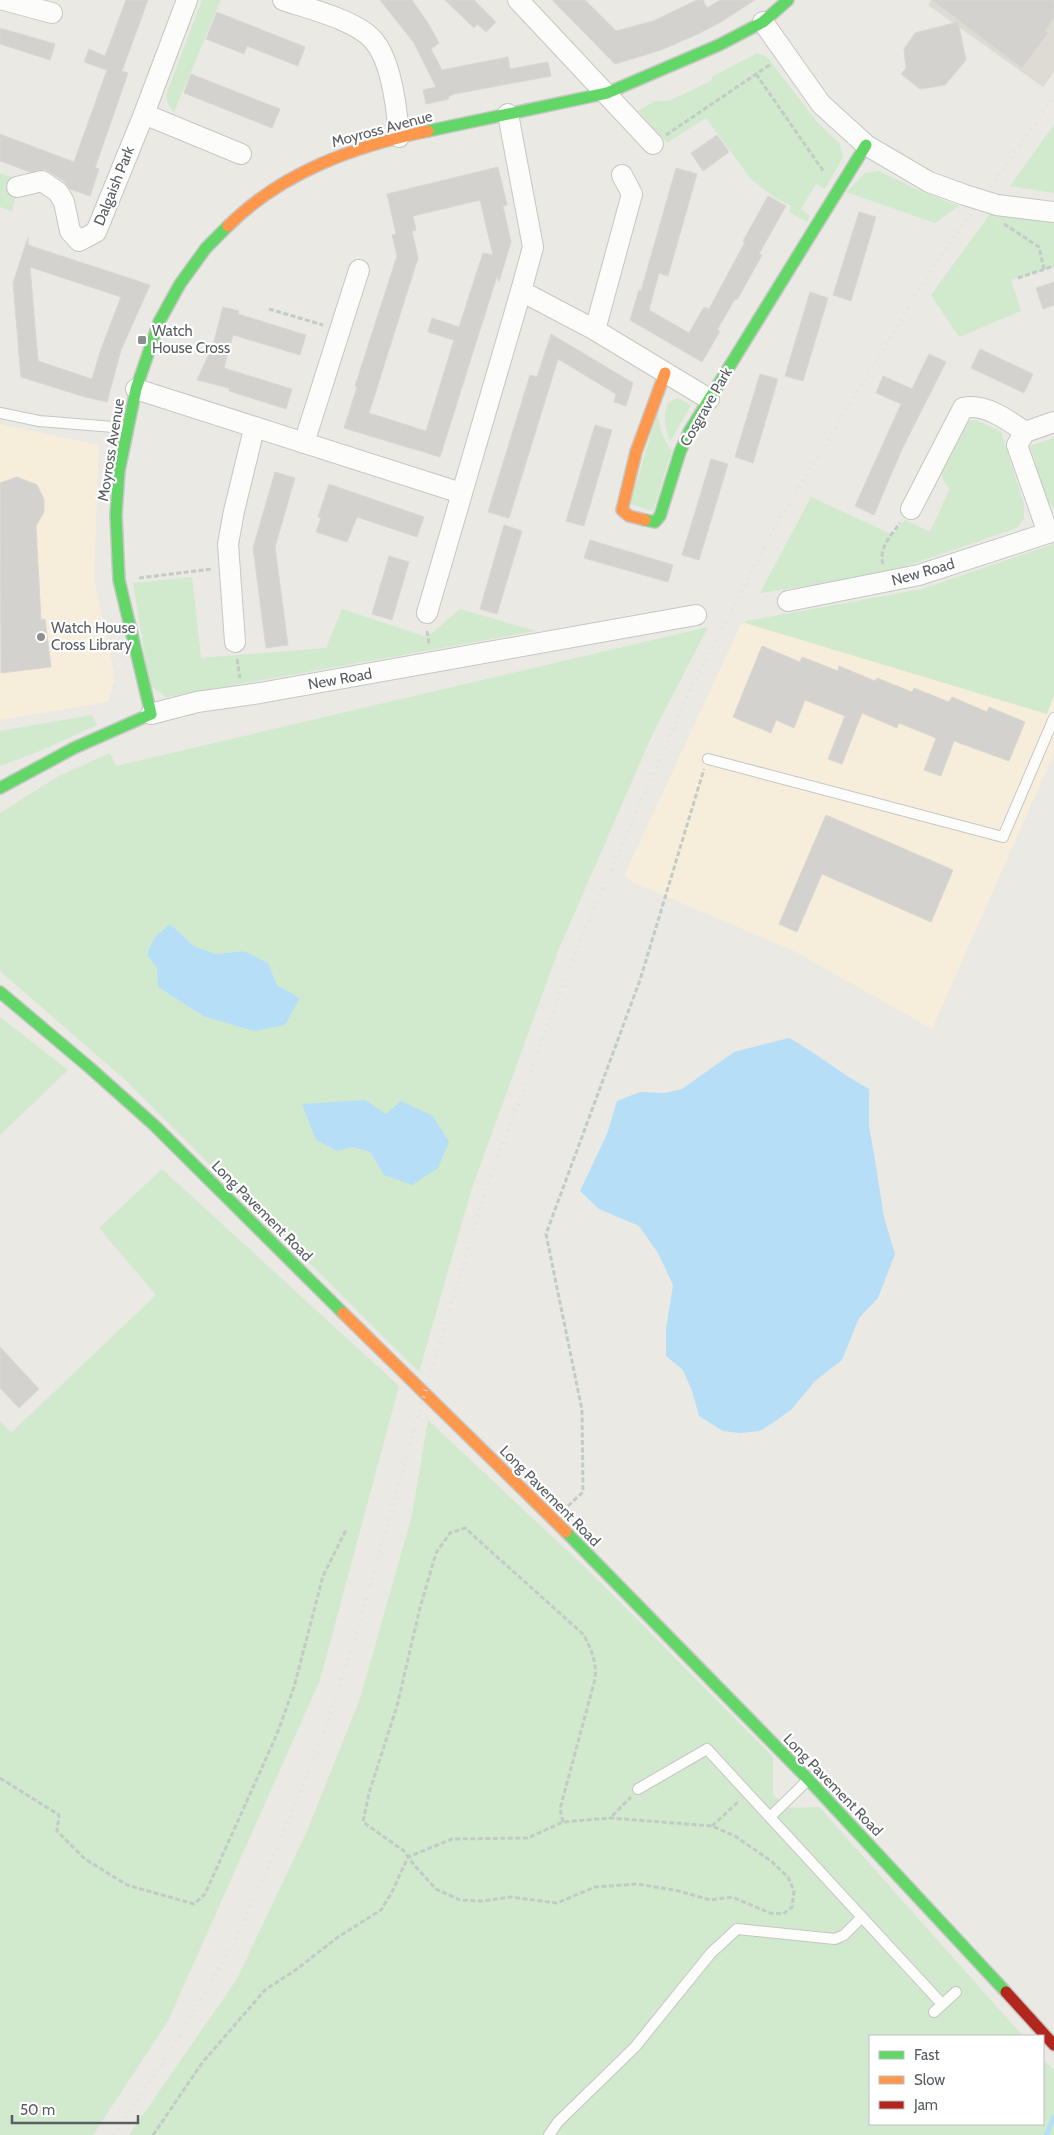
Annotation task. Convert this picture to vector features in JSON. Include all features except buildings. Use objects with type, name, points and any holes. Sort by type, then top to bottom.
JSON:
[{"type":"street","points":[[4,0],[52,13]]},
{"type":"street","name":"Dalgaish Park","points":[[17,187],[42,182],[58,192],[64,202],[70,231],[79,241],[96,232],[188,0]]},
{"type":"street","points":[[283,0],[350,25],[374,40],[386,66],[400,137]]},
{"type":"street","points":[[518,0],[654,144]]},
{"type":"street","name":"Moyross Avenue","points":[[151,714],[119,580],[116,515],[119,471],[136,389],[159,322],[180,284],[206,248],[235,218],[258,200],[331,158],[400,137],[562,104],[606,93],[677,64],[763,22],[788,0]]},
{"type":"street","points":[[763,22],[821,104],[866,145],[929,182],[965,195],[997,205],[1054,212]]},
{"type":"street","points":[[144,114],[241,154]]},
{"type":"street","points":[[427,613],[533,247],[508,114]]},
{"type":"street","name":"Cosgrave Park","points":[[665,373],[636,452],[622,510],[629,516],[654,522],[660,516],[680,452],[689,432],[866,145]]},
{"type":"street","points":[[595,330],[632,194],[622,175]]},
{"type":"street","points":[[304,443],[360,270]]},
{"type":"street","points":[[521,291],[595,330],[709,399]]},
{"type":"street","points":[[136,389],[254,429],[461,493]]},
{"type":"street","points":[[912,509],[963,408],[972,406],[1003,417],[1025,432]]},
{"type":"street","points":[[1051,532],[1017,445],[1025,432],[1054,422]]},
{"type":"street","points":[[235,642],[228,544],[230,528],[254,429]]},
{"type":"street","name":"New Road","points":[[788,601],[919,575],[1051,532]]},
{"type":"street","name":"New Road","points":[[0,788],[23,774],[112,729],[151,714],[197,702],[242,696],[696,615]]},
{"type":"street","name":"Long Pavement Road","points":[[0,992],[84,1061],[174,1144],[553,1520],[808,1780],[960,1940],[1054,2045]]},
{"type":"lane","points":[[0,413],[39,421],[127,428]]},
{"type":"lane","points":[[708,759],[1003,838],[1054,718]]},
{"type":"lane","points":[[638,1790],[707,1749],[942,2004]]},
{"type":"lane","points":[[770,1817],[808,1780]]},
{"type":"lane","points":[[549,2135],[558,2122],[636,2047],[711,1953],[737,1929],[835,1939],[844,1934],[862,1917]]},
{"type":"lane","points":[[934,2012],[956,1992]]},
{"type":"path","points":[[654,144],[785,55]]},
{"type":"path","points":[[756,74],[812,157],[838,190]]},
{"type":"path","points":[[997,205],[1004,225],[1039,247],[1044,269]]},
{"type":"path","points":[[1018,278],[1054,266]]},
{"type":"path","points":[[269,309],[341,331]]},
{"type":"path","points":[[888,582],[881,559],[887,540],[912,509]]},
{"type":"path","points":[[119,580],[230,567]]},
{"type":"path","points":[[427,613],[426,626],[433,662]]},
{"type":"path","points":[[235,642],[242,696]]},
{"type":"path","points":[[553,1520],[583,1492],[582,1410],[546,1234],[640,980],[708,759]]},
{"type":"path","points":[[153,2135],[202,2063],[265,1990],[297,1969],[338,1937],[381,1910],[392,1892],[408,1857],[452,1839],[528,1838],[563,1822],[610,1818],[712,1826],[735,1836],[770,1861],[788,1877],[794,1891],[792,1907],[783,1914],[770,1913],[732,1897],[710,1900],[679,1891],[637,1884],[595,1887],[557,1903],[511,1897],[481,1901],[460,1900],[436,1889],[408,1857],[404,1851],[363,1822],[370,1792],[397,1706],[420,1608],[436,1553],[450,1533],[465,1528],[584,1635],[593,1654],[596,1666],[595,1679],[560,1809],[563,1822]]},
{"type":"path","points":[[0,1778],[59,1815],[57,1831],[85,1859],[127,1885],[194,1904],[205,1894],[277,1734],[294,1687],[323,1576],[346,1530]]},
{"type":"path","points":[[610,1818],[638,1790]]},
{"type":"path","points":[[712,1826],[748,1793]]},
{"type":"shaded area","points":[[931,0],[1054,0],[1054,72],[1043,87],[928,5]]},
{"type":"shaded area","points":[[0,424],[99,445],[94,577],[115,678],[108,702],[0,720]]},
{"type":"shaded area","points":[[742,622],[1047,714],[1054,695],[1054,753],[932,1029],[796,952],[637,884],[624,876]]},
{"type":"green space","points":[[202,0],[221,0],[174,112],[168,104],[166,95]]},
{"type":"green space","points":[[758,53],[767,57],[818,123],[840,144],[843,157],[825,189],[816,184],[801,209],[810,216],[807,222],[789,212],[791,206],[775,198],[751,179],[706,118],[667,143],[638,111],[655,101],[669,101],[711,81],[713,76]]},
{"type":"green space","points":[[1054,125],[1054,193],[1010,186]]},
{"type":"green space","points":[[879,171],[918,190],[959,206],[935,223],[846,192],[865,173]]},
{"type":"green space","points":[[0,173],[13,178],[15,200],[12,211],[0,207]]},
{"type":"green space","points":[[990,214],[1054,222],[1054,267],[1011,280],[1021,311],[959,337],[931,295]]},
{"type":"green space","points":[[677,398],[691,405],[670,442],[665,413],[668,403]]},
{"type":"green space","points":[[658,411],[662,432],[672,451],[653,511],[630,504]]},
{"type":"green space","points":[[976,420],[1001,432],[1024,504],[1024,518],[1017,528],[883,574],[760,593],[811,497],[893,535],[905,520],[930,532],[950,488],[944,482],[941,473],[966,421]]},
{"type":"green space","points":[[1054,438],[1054,508],[1047,500],[1030,446]]},
{"type":"green space","points":[[1054,544],[1054,695],[1047,714],[742,622],[922,589]]},
{"type":"green space","points":[[192,577],[201,658],[326,648],[342,609],[427,637],[460,609],[536,631],[167,697],[150,686],[133,583]]},
{"type":"green space","points":[[708,627],[653,733],[558,951],[472,1188],[419,1372],[122,1077],[0,971],[0,813],[57,777],[110,753],[116,766]],"holes":[[[170,924],[194,946],[215,954],[244,951],[268,963],[277,985],[300,998],[203,1016],[158,987],[157,968]],[[386,1115],[384,1175],[370,1152],[316,1140],[311,1125]]]},
{"type":"green space","points":[[92,715],[97,725],[42,750],[0,766],[0,731]]},
{"type":"green space","points":[[0,1017],[68,1070],[0,1135]]},
{"type":"green space","points":[[162,1169],[399,1386],[320,1680],[168,2021],[93,2135],[0,2135],[0,1421],[11,1433],[156,1295],[99,1228]]},
{"type":"green space","points":[[428,1420],[593,1575],[773,1757],[773,1794],[786,1808],[819,1807],[1022,2035],[869,2035],[869,2125],[1044,2125],[1044,2060],[1054,2071],[1054,2135],[129,2135],[237,1979],[308,1829],[360,1699],[412,1515]]},
{"type":"water","points":[[170,924],[194,946],[215,954],[244,951],[268,963],[277,985],[300,998],[285,1025],[254,1031],[203,1016],[158,987],[157,968],[147,955],[154,938]]},
{"type":"water","points":[[789,1038],[869,1089],[869,1126],[884,1217],[895,1254],[878,1298],[859,1318],[842,1360],[815,1381],[791,1410],[760,1431],[740,1433],[723,1431],[699,1416],[692,1391],[683,1370],[666,1356],[666,1329],[673,1285],[658,1253],[639,1226],[599,1209],[580,1191],[607,1134],[617,1101],[640,1092],[665,1093],[682,1089],[734,1052]]},
{"type":"water","points":[[365,1100],[386,1114],[401,1101],[433,1116],[449,1142],[438,1168],[412,1185],[384,1175],[370,1152],[353,1147],[337,1151],[316,1140],[302,1104]]},
{"type":"waterway","points":[[1046,2135],[1054,2117]]},
{"type":"railway","points":[[114,2135],[174,2045],[233,1944],[283,1835],[324,1732],[358,1628],[425,1392],[486,1188],[580,941],[689,692],[775,527],[933,267],[1054,98]]},
{"type":"traffic: fast","points":[[428,131],[607,93],[719,45],[763,22],[788,0]]},
{"type":"traffic: fast","points":[[645,520],[655,522],[660,516],[680,452],[689,432],[866,145]]},
{"type":"traffic: fast","points":[[0,788],[74,748],[151,714],[119,580],[116,515],[119,471],[136,389],[159,322],[180,284],[206,248],[228,226]]},
{"type":"traffic: fast","points":[[0,992],[154,1125],[343,1313]]},
{"type":"traffic: fast","points":[[566,1532],[806,1777],[1006,1992]]},
{"type":"traffic: slow","points":[[228,226],[272,190],[321,164],[347,153],[428,131]]},
{"type":"traffic: slow","points":[[645,520],[629,516],[622,510],[636,452],[665,373]]},
{"type":"traffic: slow","points":[[343,1313],[566,1532]]},
{"type":"traffic: jam","points":[[1006,1992],[1054,2045]]},
{"type":"place","name":"Watch House Cross","points":[[142,340]]},
{"type":"place","name":"Watch House Cross Library","points":[[41,637]]}]
